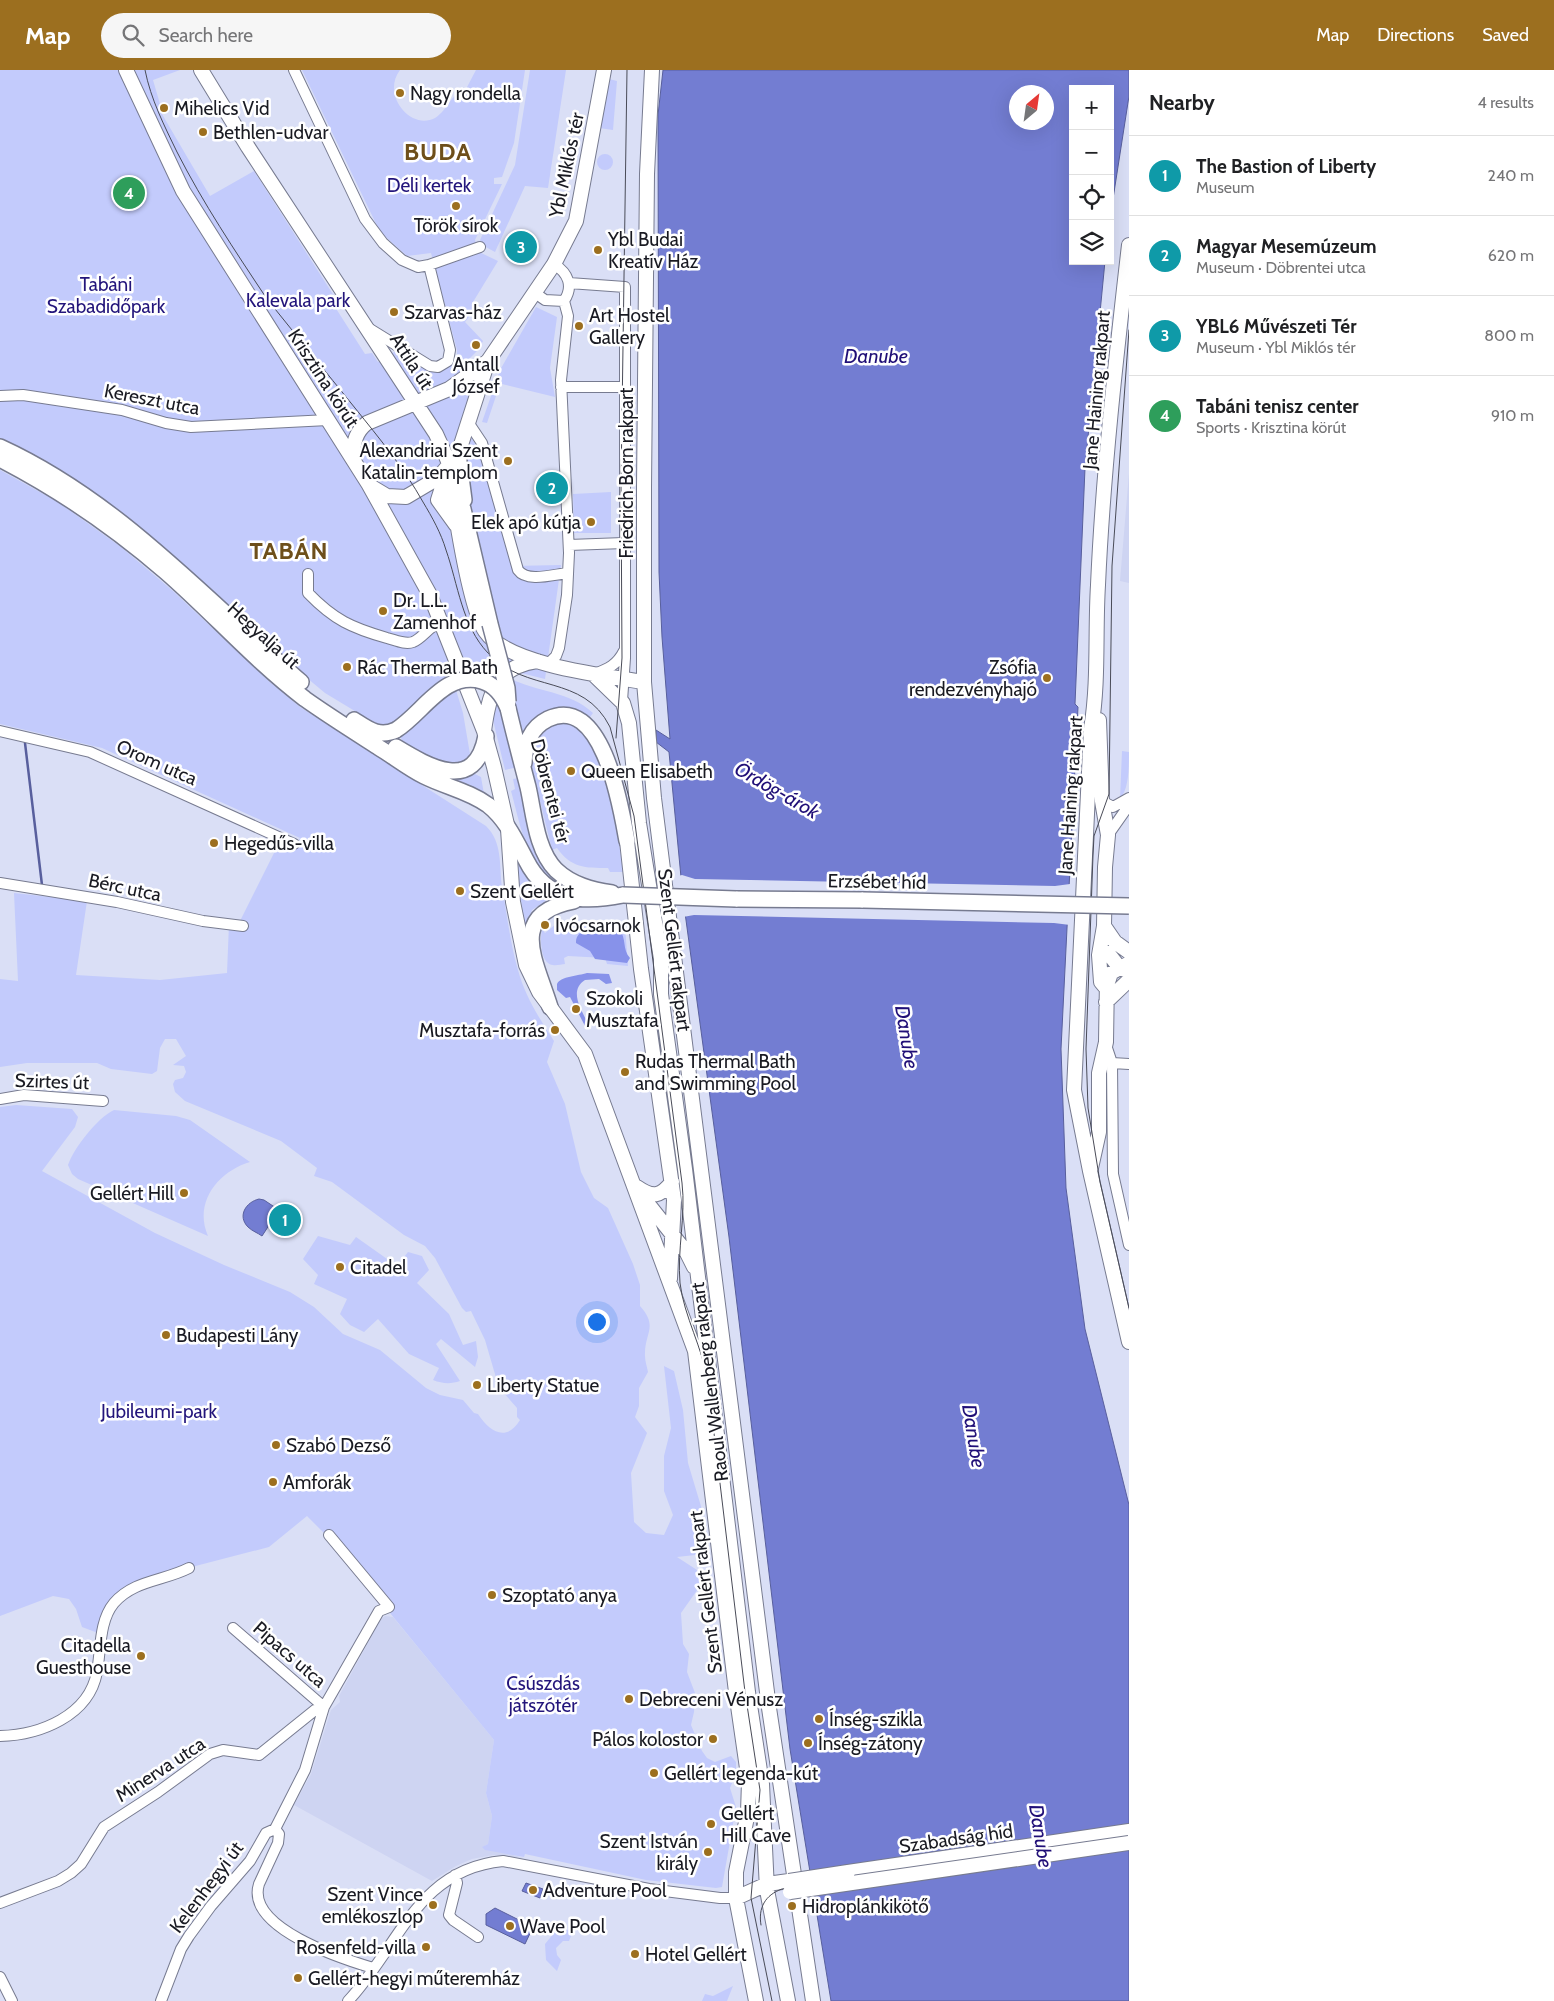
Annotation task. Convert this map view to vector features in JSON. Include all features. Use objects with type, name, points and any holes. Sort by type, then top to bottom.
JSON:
[{"type":"main road","name":"Krisztina körút","points":[[126,70],[183,191],[352,457],[430,594],[485,733],[508,828]]},
{"type":"main road","name":"Attila út","points":[[201,70],[243,139],[436,434],[449,466],[454,487],[452,499],[462,526],[478,616],[485,632],[502,647],[547,664]]},
{"type":"main road","name":"Ybl Miklós tér","points":[[488,361],[554,264],[566,243],[578,214],[604,70]]},
{"type":"main road","name":"Friedrich Born rakpart","points":[[652,70],[646,174],[644,682],[663,875]]},
{"type":"main road","name":"Jane Haining rakpart","points":[[1129,245],[1115,378],[1098,585],[1096,700],[1091,729],[1074,1090],[1090,1171],[1129,1342]]},
{"type":"main road","points":[[352,457],[354,440],[364,425],[449,388],[488,361]]},
{"type":"main road","points":[[369,485],[387,496],[406,497],[438,478],[458,454],[488,361]]},
{"type":"main road","name":"Hegyalja út","points":[[0,446],[58,478],[118,520],[162,555],[307,687],[417,759],[448,771],[464,770],[475,763],[481,753],[485,733]]},
{"type":"main road","points":[[458,454],[465,494],[462,526],[507,688],[508,708]]},
{"type":"main road","name":"Hegyalja út","points":[[0,459],[73,502],[132,544],[304,698],[418,772],[478,798],[496,812],[508,828],[528,866],[539,879],[560,895],[578,900]]},
{"type":"main road","points":[[449,466],[438,500],[462,526]]},
{"type":"main road","points":[[454,487],[463,509]]},
{"type":"main road","points":[[485,733],[489,699],[505,673],[517,666],[547,664],[644,682]]},
{"type":"main road","points":[[593,674],[622,701]]},
{"type":"main road","points":[[372,730],[383,734],[396,730],[409,722],[445,687],[466,679],[481,681],[492,686],[502,696],[508,708]]},
{"type":"main road","points":[[1096,700],[1099,720],[1102,801],[1108,835],[1105,867],[1104,926],[1100,955],[1101,982],[1106,988]]},
{"type":"main road","name":"Szent Gellért rakpart","points":[[622,701],[629,723],[640,831],[661,959],[661,994],[685,1169],[748,1692],[762,1784],[767,1884],[788,2001]]},
{"type":"main road","name":"Döbrentei tér","points":[[508,708],[543,848],[556,869],[584,887],[624,896]]},
{"type":"main road","points":[[526,778],[525,751],[532,730],[539,724],[558,715],[568,715],[586,724],[599,742],[604,755],[622,814],[627,841]]},
{"type":"main road","name":"Szent Gellért rakpart","points":[[508,828],[513,902],[521,945],[532,980],[585,1054],[695,1351],[734,1682],[749,1782],[748,1812],[736,1872],[736,1898],[755,2000]]},
{"type":"main road","name":"Szent Gellért rakpart","points":[[627,841],[641,969],[672,1182],[674,1210],[670,1284]]},
{"type":"main road","name":"Raoul Wallenberg rakpart","points":[[663,875],[768,1708],[792,1885],[814,2001]]},
{"type":"main road","points":[[550,1007],[536,963],[530,933],[537,917],[555,904],[624,896]]},
{"type":"main road","name":"Erzsébet híd","points":[[624,896],[1129,906]]},
{"type":"main road","points":[[1090,1171],[1099,1132],[1099,1074],[1106,1042],[1108,953],[1104,926]]},
{"type":"main road","points":[[1104,926],[1120,946],[1129,952]]},
{"type":"main road","points":[[1108,953],[1126,967]]},
{"type":"main road","points":[[1106,988],[1111,973],[1126,967]]},
{"type":"main road","points":[[1106,1002],[1129,980]]},
{"type":"main road","points":[[634,1185],[644,1192],[658,1195],[672,1182]]},
{"type":"main road","name":"Szent Gellért rakpart","points":[[634,1185],[673,1238],[687,1253],[697,1273]]},
{"type":"main road","name":"Szabadság híd","points":[[792,1885],[1129,1831]]},
{"type":"main road","name":"Szabadság híd","points":[[792,1885],[1129,1843]]},
{"type":"main road","points":[[736,1898],[767,1884],[792,1885]]},
{"type":"main road","points":[[772,1916],[775,1900],[792,1885]]},
{"type":"street","points":[[294,70],[373,232],[409,265],[418,267],[480,248]]},
{"type":"street","points":[[547,664],[556,656],[559,648],[568,572],[569,545],[561,387],[568,316],[564,301],[569,291],[570,283],[561,269],[554,264]]},
{"type":"street","points":[[365,325],[391,344],[430,366],[444,365],[450,356],[450,350],[429,265]]},
{"type":"street","points":[[570,283],[625,287],[624,679],[622,701]]},
{"type":"street","points":[[535,294],[546,300],[564,301]]},
{"type":"street","points":[[561,387],[624,387]]},
{"type":"street","name":"Kereszt utca","points":[[0,396],[23,395],[112,408],[191,427],[328,420]]},
{"type":"street","points":[[468,422],[482,443],[518,570],[523,575],[530,577],[568,572]]},
{"type":"street","points":[[569,545],[624,543]]},
{"type":"street","points":[[308,574],[308,593],[323,609],[355,629],[409,643],[441,622]]},
{"type":"street","points":[[593,674],[611,667],[624,652]]},
{"type":"street","name":"Orom utca","points":[[0,731],[90,752],[294,844]]},
{"type":"street","points":[[1102,801],[1113,808],[1129,798]]},
{"type":"street","points":[[1108,835],[1129,806]]},
{"type":"street","name":"Bérc utca","points":[[0,883],[117,902],[203,921],[243,926]]},
{"type":"street","points":[[1106,1042],[1112,1063],[1112,1163],[1129,1245]]},
{"type":"street","points":[[1112,1063],[1129,1064]]},
{"type":"street","name":"Szirtes út","points":[[0,1099],[24,1095],[103,1101]]},
{"type":"street","name":"Minerva utca","points":[[0,1903],[58,1881],[71,1873],[81,1864],[104,1827],[158,1792],[203,1758],[223,1750],[259,1755],[315,1710],[324,1707],[379,1611],[389,1607],[329,1535]]},
{"type":"street","points":[[0,1736],[33,1731],[56,1723],[80,1706],[94,1681],[105,1622],[109,1610],[115,1602],[140,1584],[189,1568]]},
{"type":"street","name":"Pipacs utca","points":[[233,1628],[324,1707]]},
{"type":"street","name":"Kelenhegyi út","points":[[161,2001],[181,1950],[189,1936],[211,1906],[250,1861],[266,1833],[275,1829],[305,1770],[324,1707]]},
{"type":"street","name":"Kelenhegyi út","points":[[275,1829],[279,1834],[278,1843],[257,1891],[258,1902],[283,1928],[298,1938],[338,1957],[373,1968]]},
{"type":"street","points":[[348,2001],[420,1904],[440,1883],[469,1867],[503,1861],[649,1889],[736,1898]]},
{"type":"street","points":[[455,1875],[457,1883],[449,1915],[453,1920],[478,1937]]},
{"type":"street","points":[[0,1977],[12,2001]]},
{"type":"shaded area","points":[[1129,473],[1129,583],[1120,581]]},
{"type":"shaded area","points":[[596,929],[619,929],[630,958],[627,963],[595,959],[590,951],[576,943],[576,939],[580,934]]},
{"type":"shaded area","points":[[587,973],[609,974],[612,983],[606,984],[599,979],[585,980],[580,984],[577,995],[588,1024],[585,1026],[570,997],[566,998],[557,990],[557,984],[562,979]]},
{"type":"shaded area","points":[[385,1616],[393,1617],[494,1740],[486,1793],[492,1816],[488,1844],[483,1847],[524,1858],[493,1855],[472,1859],[456,1866],[432,1881],[294,1805],[311,1774],[331,1710],[340,1702],[339,1696],[381,1619]]},
{"type":"green space","points":[[0,70],[180,70],[153,80],[160,104],[159,109],[210,196],[254,171],[336,299],[335,307],[365,354],[372,353],[378,362],[396,351],[433,370],[446,369],[457,357],[457,350],[431,253],[407,256],[380,232],[302,70],[400,70],[395,80],[396,100],[408,115],[426,121],[439,115],[457,94],[466,89],[476,70],[525,70],[514,143],[502,177],[494,178],[494,184],[502,184],[475,240],[479,252],[498,261],[473,302],[501,318],[494,320],[472,313],[465,322],[483,341],[482,343],[476,341],[472,347],[477,351],[465,363],[482,373],[464,428],[477,446],[512,566],[561,565],[545,679],[517,672],[507,666],[493,671],[489,676],[469,673],[453,676],[439,684],[405,716],[392,723],[378,725],[325,693],[277,653],[0,440]]},
{"type":"green space","points":[[530,70],[566,70],[548,188],[525,186],[495,252],[482,245],[480,240],[515,165]]},
{"type":"green space","points":[[609,79],[617,81],[613,130],[599,128]]},
{"type":"green space","points":[[605,154],[611,156],[613,162],[611,168],[605,170],[599,168],[597,162],[599,156]]},
{"type":"green space","points":[[536,307],[557,317],[550,368],[555,397],[502,384],[498,390],[487,423],[482,422],[500,370]]},
{"type":"green space","points":[[0,470],[58,502],[121,547],[173,591],[271,683],[300,707],[486,826],[495,840],[498,847],[502,887],[515,960],[529,998],[554,1041],[547,1062],[565,1104],[581,1172],[594,1198],[608,1208],[633,1264],[640,1285],[640,1306],[649,1319],[650,1325],[645,1348],[648,1372],[639,1388],[639,1406],[635,1417],[647,1433],[631,1473],[634,1522],[646,1533],[664,1535],[673,1515],[664,1491],[664,1456],[671,1428],[664,1366],[674,1371],[683,1410],[688,1463],[703,1513],[699,1530],[703,1551],[695,1555],[677,1557],[697,1570],[700,1586],[681,1613],[683,1644],[689,1654],[687,1672],[695,1693],[691,1725],[707,1758],[715,1762],[731,1756],[736,1762],[736,1774],[730,1788],[736,1807],[722,1887],[716,1888],[646,1880],[525,1854],[524,1857],[485,1850],[482,1847],[488,1844],[492,1816],[486,1793],[494,1740],[327,1536],[307,1516],[269,1547],[134,1582],[122,1591],[98,1633],[82,1627],[76,1609],[69,1599],[53,1596],[0,1616],[0,1107],[16,1105],[72,1109],[78,1117],[75,1127],[42,1171],[155,1233],[224,1265],[290,1292],[314,1307],[343,1334],[380,1350],[426,1388],[440,1395],[463,1400],[492,1429],[503,1433],[515,1427],[520,1420],[517,1417],[517,1408],[503,1392],[504,1386],[497,1381],[485,1340],[471,1311],[466,1312],[462,1308],[435,1258],[425,1246],[404,1235],[332,1182],[314,1176],[317,1168],[281,1141],[185,1101],[175,1092],[173,1084],[175,1080],[183,1078],[186,1072],[184,1066],[173,1065],[186,1056],[176,1039],[165,1039],[160,1048],[157,1071],[152,1074],[111,1069],[97,1063],[27,1063],[0,1067],[0,979],[18,981],[14,893],[87,901],[76,975],[160,980],[227,973],[229,924],[238,925],[279,843],[294,850],[300,838],[102,748],[0,724]]},
{"type":"green space","points":[[611,492],[611,533],[574,533],[573,494]]},
{"type":"green space","points":[[509,678],[519,683],[574,700],[593,713],[582,728],[597,749],[617,826],[623,872],[610,872],[608,868],[585,867],[568,860],[557,848],[552,850],[531,764],[505,770],[493,720],[493,706]]},
{"type":"green space","points":[[456,690],[463,713],[471,760],[462,766],[435,761],[402,741],[400,734]]},
{"type":"green space","points":[[1122,751],[1129,752],[1129,764],[1127,784],[1120,799]]},
{"type":"green space","points":[[473,768],[475,774],[481,777],[484,794],[470,785],[449,777]]},
{"type":"green space","points":[[519,778],[552,875],[571,890],[556,884],[545,875],[536,864],[529,850],[511,791],[515,789],[513,779]]},
{"type":"green space","points":[[517,863],[535,885],[550,898],[532,910],[526,928],[524,928]]},
{"type":"green space","points":[[556,924],[625,926],[628,966],[607,964],[605,958],[568,956],[564,958],[565,964],[549,964],[543,956],[542,929],[545,933]]},
{"type":"green space","points":[[114,1110],[176,1116],[190,1120],[250,1162],[228,1173],[219,1180],[212,1190],[204,1211],[204,1223],[208,1236],[78,1179],[72,1174],[68,1165],[75,1150],[94,1126]]},
{"type":"green space","points":[[318,1236],[350,1245],[356,1237],[397,1266],[408,1252],[422,1256],[429,1270],[417,1283],[449,1314],[463,1345],[476,1341],[478,1357],[475,1367],[441,1339],[436,1344],[460,1381],[447,1383],[433,1380],[439,1368],[409,1354],[378,1319],[364,1332],[350,1325],[340,1314],[347,1299],[314,1284],[318,1275],[303,1259]]},
{"type":"green space","points":[[568,1930],[573,1931],[569,1941],[563,1941],[556,1948],[557,1955],[561,1960],[557,1971],[546,1960],[545,1944],[554,1933]]},
{"type":"green space","points":[[733,1986],[727,2001],[702,2001],[705,1994],[713,1996]]},
{"type":"water","name":"Danube","points":[[663,70],[1129,70],[1129,96],[1114,192],[1114,85],[1069,85],[1069,265],[1105,265],[1085,468],[1075,704],[1078,707],[1061,1049],[1066,1188],[1085,1329],[1129,1505],[1129,2001],[831,2001],[790,1749],[729,1237],[683,898],[669,752],[656,742],[656,730],[670,739],[659,572],[658,115]]},
{"type":"water","points":[[259,1199],[264,1200],[279,1210],[262,1236],[251,1230],[243,1218],[244,1210],[247,1206]]},
{"type":"water","name":"Adventure Pool","points":[[526,1883],[543,1889],[540,1898],[522,1891]]},
{"type":"water","name":"Wave Pool","points":[[495,1908],[533,1927],[525,1944],[486,1925],[486,1914]]},
{"type":"pier","points":[[682,875],[695,879],[1055,886],[1072,884],[1070,925],[1054,923],[694,915],[683,917],[678,876]]},
{"type":"waterway","points":[[25,743],[42,885]]},
{"type":"waterway","points":[[479,893],[490,893]]},
{"type":"tram line","points":[[145,70],[154,102],[177,152],[231,245],[267,299],[391,453],[408,477],[442,537],[466,618],[479,642],[503,666],[519,674],[585,698],[599,710],[610,727],[634,816],[682,1183],[680,1283],[685,1308],[706,1370],[745,1692],[760,1790],[751,1898],[772,2001]]},
{"type":"tram line","points":[[616,738],[622,658],[621,485],[627,70]]},
{"type":"tram line","points":[[1129,330],[1112,566],[1109,794],[1094,836],[1086,1049],[1088,1108],[1100,1182],[1129,1308]]},
{"type":"tram line","points":[[761,1925],[760,1919],[764,1903],[771,1895],[782,1889],[1129,1839]]},
{"type":"place","name":"Nagy rondella","points":[[400,93]]},
{"type":"place","name":"Mihelics Vid","points":[[164,108]]},
{"type":"place","name":"Bethlen-udvar","points":[[203,132]]},
{"type":"place","name":"Tabáni tenisz center","points":[[129,193]]},
{"type":"place","name":"Török sírok","points":[[456,206]]},
{"type":"place","name":"YBL6 Művészeti Tér","points":[[521,247]]},
{"type":"place","name":"Ybl Budai Kreatív Ház","points":[[598,250]]},
{"type":"place","name":"Szarvas-ház","points":[[394,312]]},
{"type":"place","name":"Art Hostel Gallery","points":[[579,326]]},
{"type":"place","name":"Antall József","points":[[476,345]]},
{"type":"place","name":"Alexandriai Szent Katalin-templom","points":[[508,461]]},
{"type":"place","name":"Magyar Mesemúzeum","points":[[552,488]]},
{"type":"place","name":"Elek apó kútja","points":[[591,522]]},
{"type":"place","name":"Dr. L.L. Zamenhof","points":[[383,611]]},
{"type":"place","name":"Rác Thermal Bath","points":[[347,667]]},
{"type":"place","name":"Zsófia rendezvényhajó","points":[[1047,678]]},
{"type":"place","name":"Queen Elisabeth","points":[[571,771]]},
{"type":"place","name":"Hegedűs-villa","points":[[214,843]]},
{"type":"place","name":"Szent Gellért","points":[[460,891]]},
{"type":"place","name":"Ivócsarnok","points":[[545,925]]},
{"type":"place","name":"Szokoli Musztafa","points":[[576,1009]]},
{"type":"place","name":"Musztafa-forrás","points":[[555,1030]]},
{"type":"place","name":"Rudas Thermal Bath and Swimming Pool","points":[[625,1072]]},
{"type":"place","name":"Gellért Hill","points":[[184,1193]]},
{"type":"place","name":"The Bastion of Liberty","points":[[285,1220]]},
{"type":"place","name":"Citadel","points":[[340,1267]]},
{"type":"place","name":"Budapesti Lány","points":[[166,1335]]},
{"type":"place","name":"Liberty Statue","points":[[477,1385]]},
{"type":"place","name":"Szabó Dezső","points":[[276,1445]]},
{"type":"place","name":"Amforák","points":[[273,1482]]},
{"type":"place","name":"Szoptató anya","points":[[492,1595]]},
{"type":"place","name":"Citadella Guesthouse","points":[[141,1656]]},
{"type":"place","name":"Debreceni Vénusz","points":[[629,1699]]},
{"type":"place","name":"Ínség-szikla","points":[[819,1719]]},
{"type":"place","name":"Pálos kolostor","points":[[713,1739]]},
{"type":"place","name":"Ínség-zátony","points":[[808,1743]]},
{"type":"place","name":"Gellért legenda-kút","points":[[654,1773]]},
{"type":"place","name":"Gellért Hill Cave","points":[[711,1824]]},
{"type":"place","name":"Szent István király","points":[[708,1852]]},
{"type":"place","name":"Adventure Pool","points":[[533,1890]]},
{"type":"place","name":"Szent Vince emlékoszlop","points":[[433,1905]]},
{"type":"place","name":"Hidroplánkikötő","points":[[792,1906]]},
{"type":"place","name":"Wave Pool","points":[[510,1926]]},
{"type":"place","name":"Rosenfeld-villa","points":[[426,1947]]},
{"type":"place","name":"Hotel Gellért","points":[[635,1954]]},
{"type":"place","name":"Gellért-hegyi műteremház","points":[[298,1978]]},
{"type":"district","name":"BUDA","points":[[438,152]]},
{"type":"district","name":"TABÁN","points":[[289,551]]},
{"type":"park label","name":"Déli kertek","points":[[429,185]]},
{"type":"park label","name":"Tabáni Szabadidőpark","points":[[106,295]]},
{"type":"park label","name":"Kalevala park","points":[[298,300]]},
{"type":"park label","name":"Jubileumi-park","points":[[159,1411]]},
{"type":"park label","name":"Csúszdás játszótér","points":[[543,1694]]},
{"type":"water label","name":"Ördög-árok","points":[[777,790]]}]
